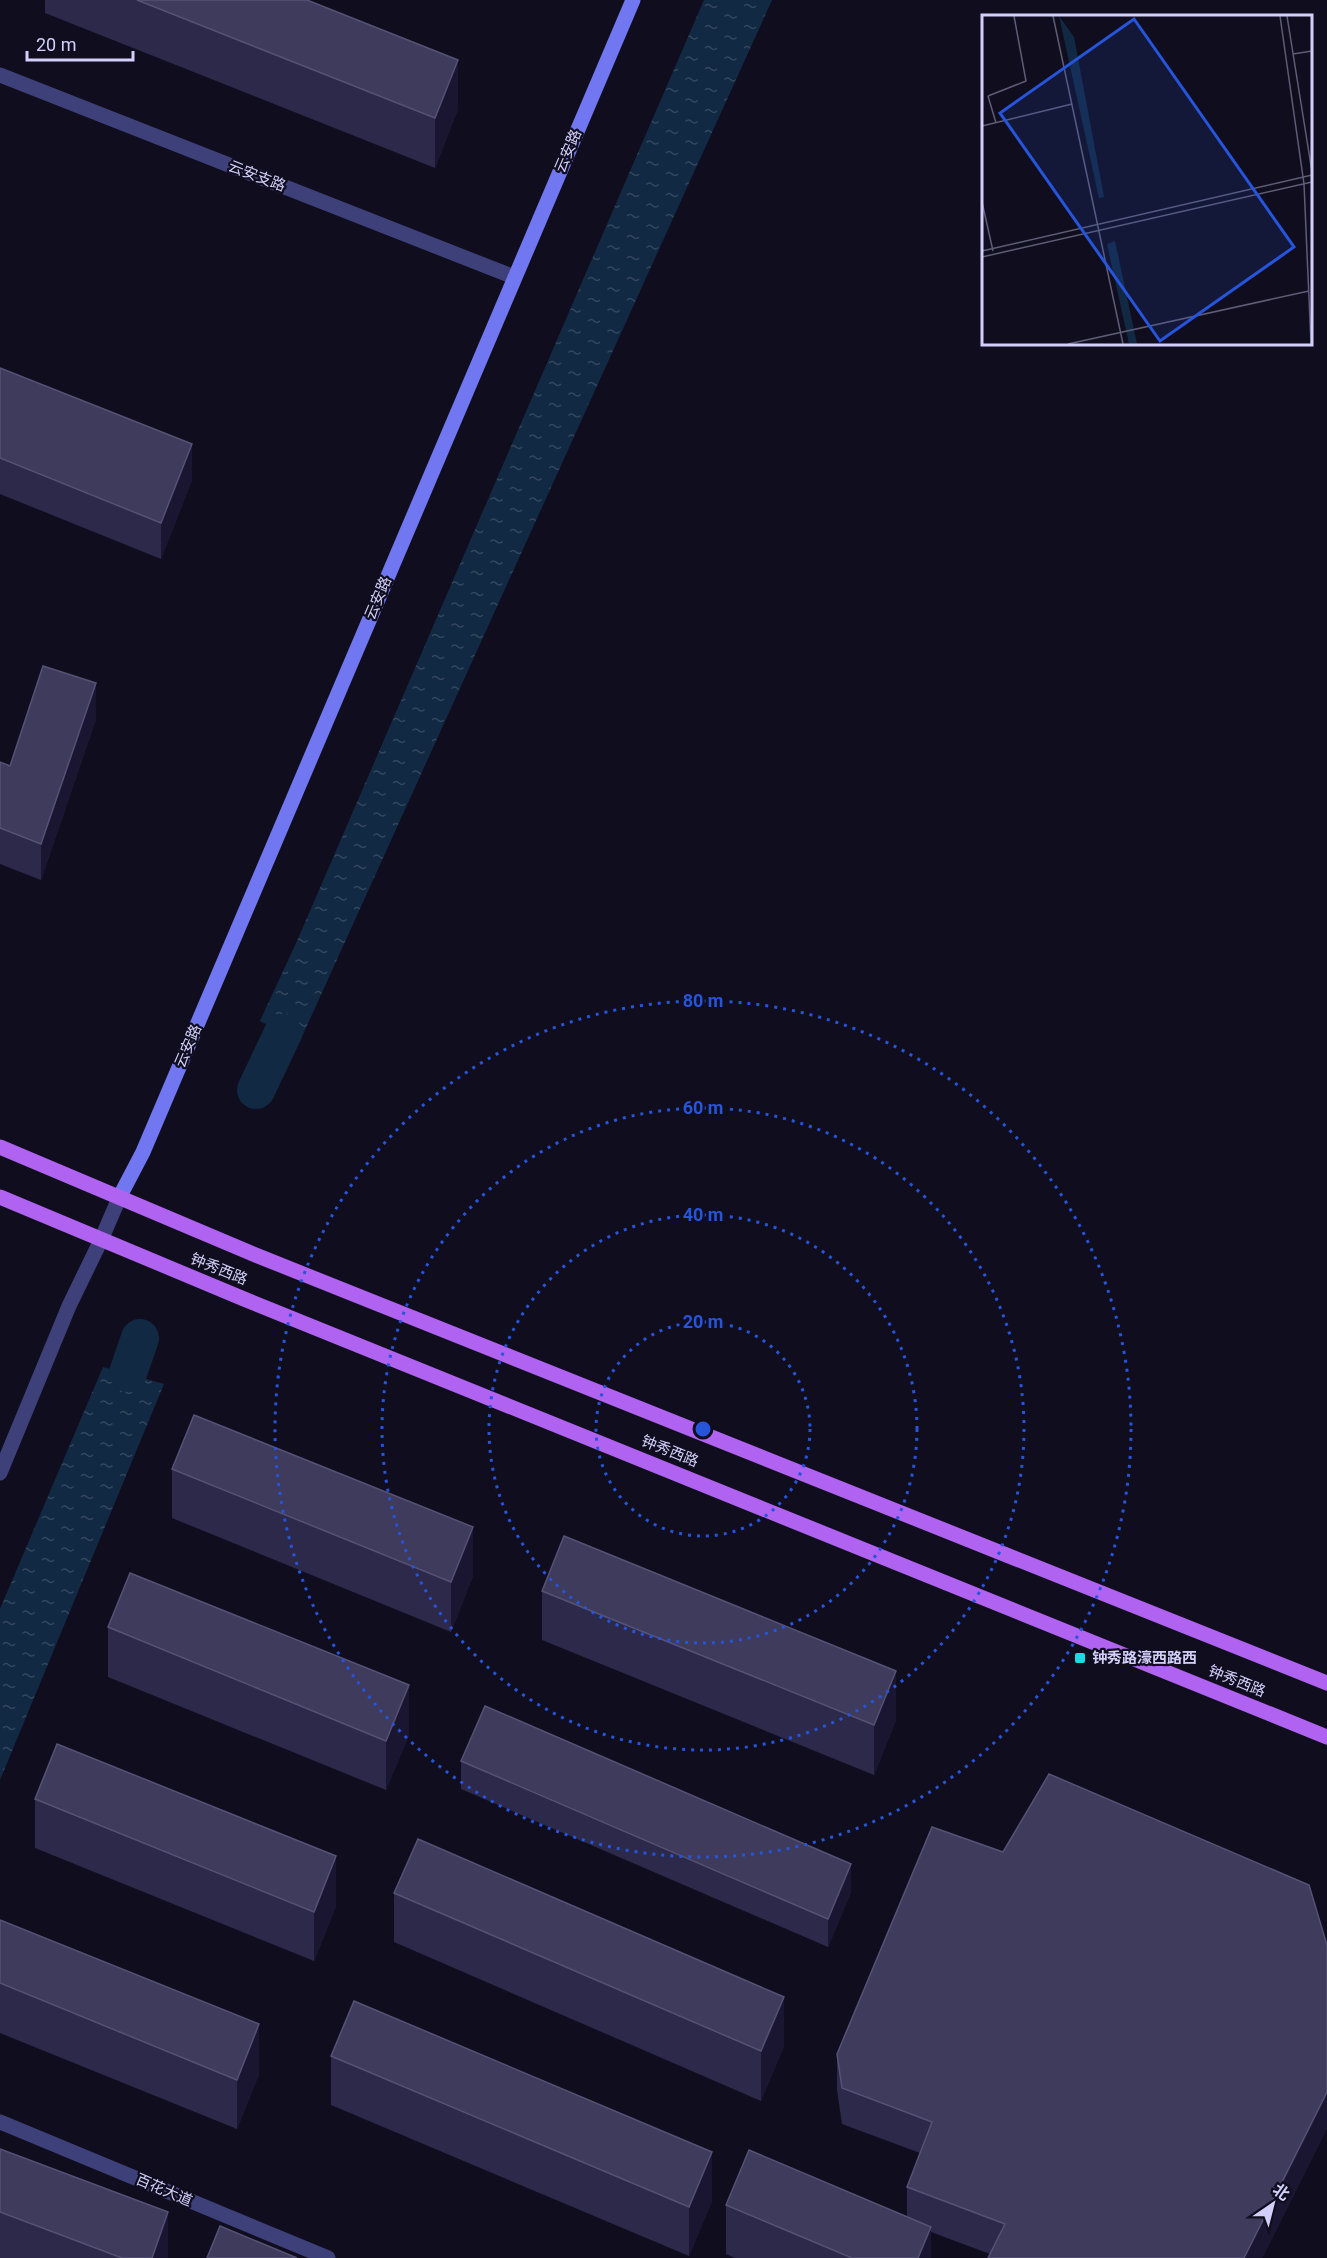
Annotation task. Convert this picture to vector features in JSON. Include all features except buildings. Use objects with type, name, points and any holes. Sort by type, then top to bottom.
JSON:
[{"type":"main road","name":"钟秀西路","points":[[0,1146],[258,1256],[1327,1683]]},
{"type":"main road","name":"钟秀西路","points":[[0,1197],[1327,1737]]},
{"type":"street","name":"云安路","points":[[120,1196],[143,1152],[633,0]]},
{"type":"street","name":"云安支路","points":[[0,75],[514,277]]},
{"type":"street","points":[[0,1473],[69,1306],[120,1196]]},
{"type":"street","name":"百花大道","points":[[0,2122],[328,2258]]},
{"type":"water","points":[[704,0],[772,0],[300,1041],[260,1021],[297,941]]},
{"type":"water","points":[[103,1367],[164,1384],[0,1780],[0,1609]]},
{"type":"waterway","points":[[256,1090],[283,1033]]},
{"type":"waterway","points":[[128,1373],[140,1338]]},
{"type":"place","name":"钟秀路濠西路西","points":[[1080,1658]]}]
